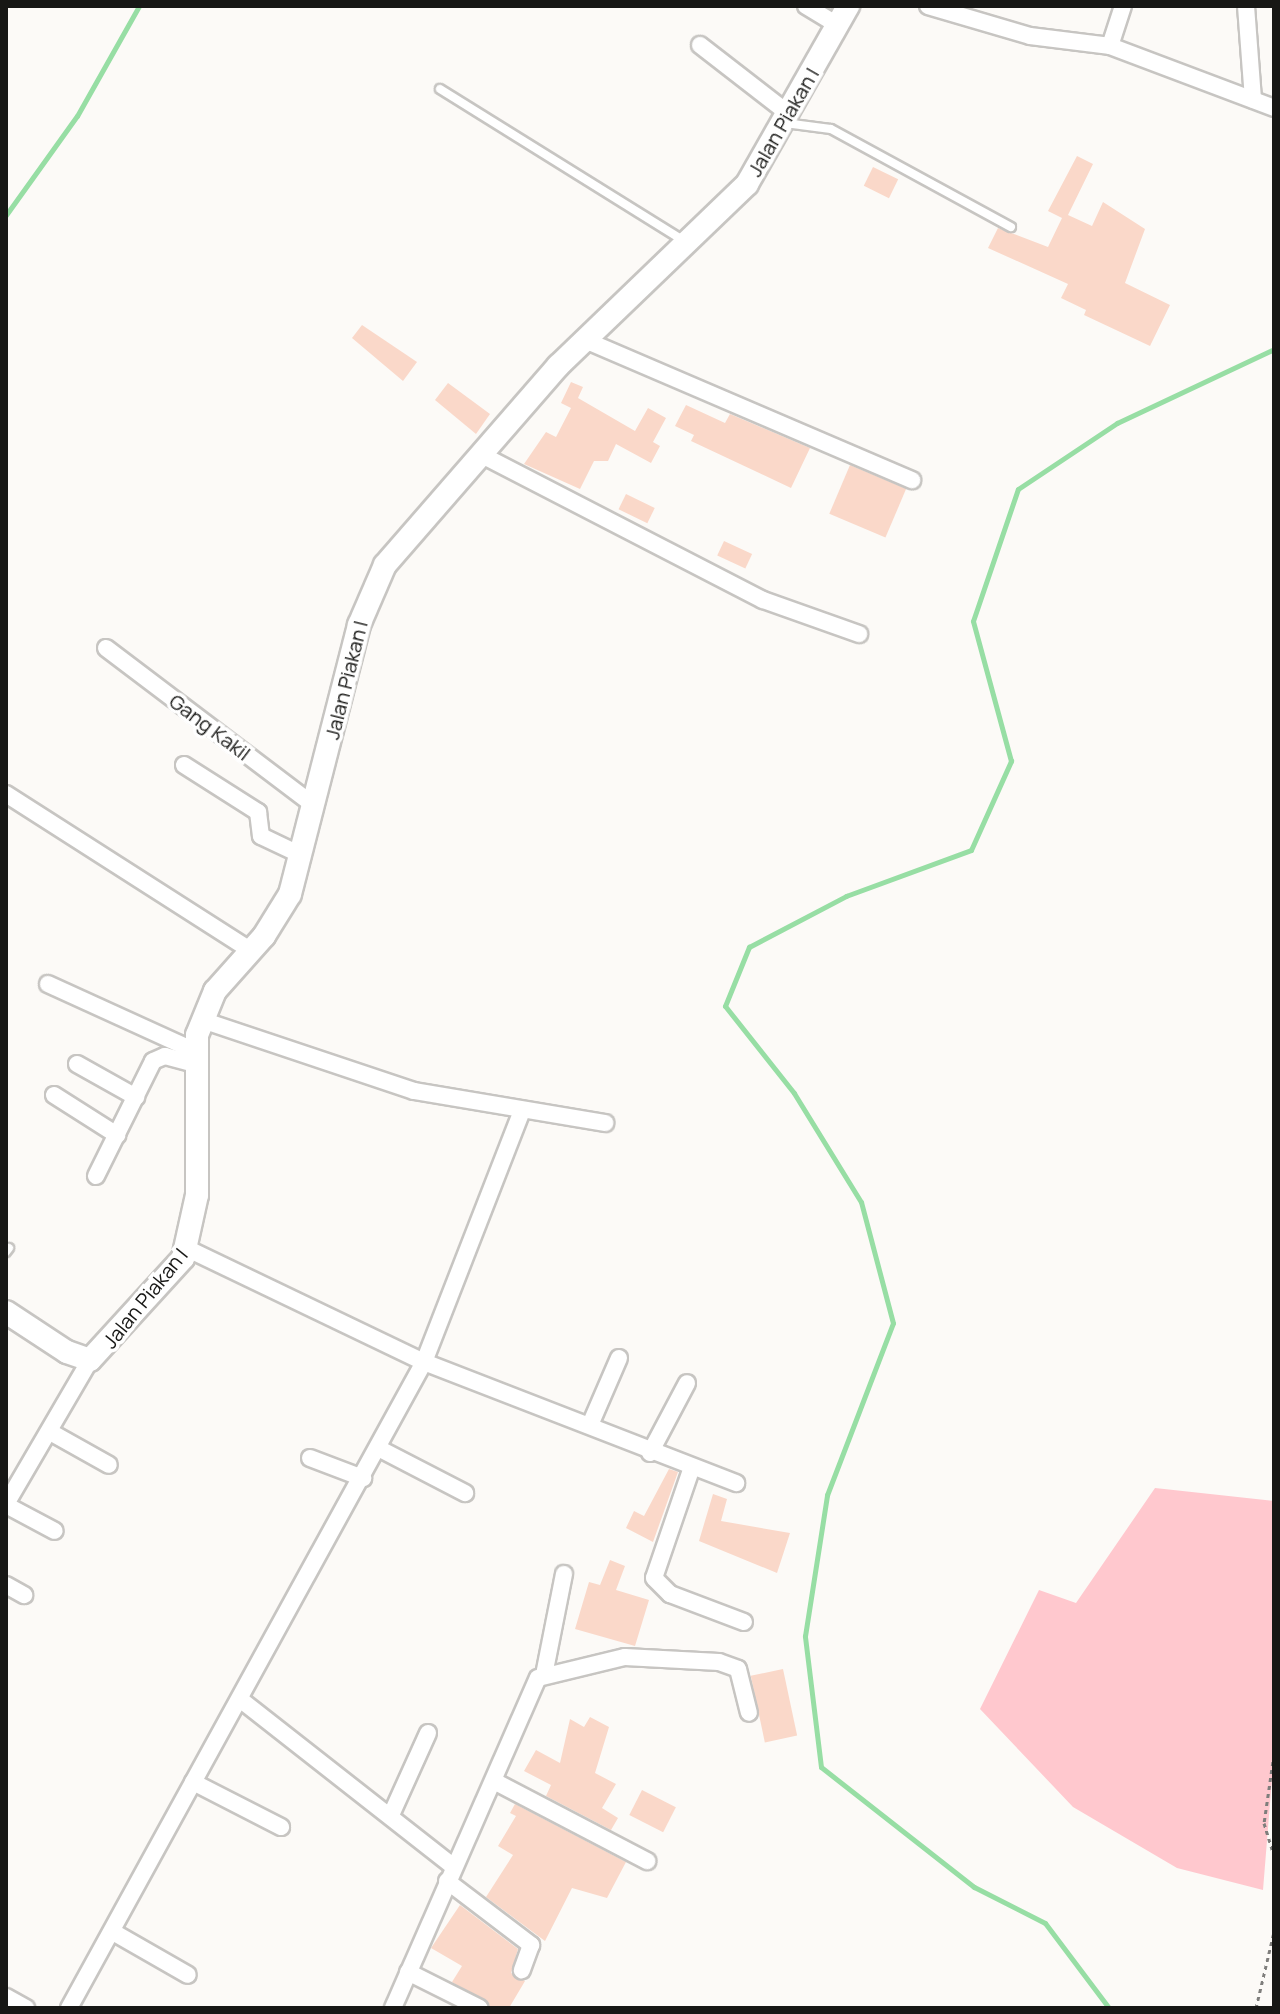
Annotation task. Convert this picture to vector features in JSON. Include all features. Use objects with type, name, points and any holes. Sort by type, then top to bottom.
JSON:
[{"type":"street","points":[[806,6],[843,16]]},
{"type":"street","points":[[928,6],[1030,36],[1110,46],[1274,108]]},
{"type":"street","points":[[1110,46],[1123,6]]},
{"type":"street","points":[[1246,6],[1253,100]]},
{"type":"street","name":"Jalan Piakan I","points":[[6,1312],[67,1352],[90,1360],[188,1249],[197,1195],[194,1058],[202,1020],[215,991],[250,950],[290,894],[369,598],[409,534],[585,340],[747,184],[843,16]]},
{"type":"street","points":[[700,45],[787,118]]},
{"type":"street","points":[[585,340],[912,480]]},
{"type":"street","points":[[482,455],[763,600],[859,634]]},
{"type":"street","name":"Gang Kakil","points":[[106,648],[315,806]]},
{"type":"street","points":[[184,765],[258,812],[261,836],[301,855]]},
{"type":"street","points":[[6,794],[250,950]]},
{"type":"street","points":[[48,984],[194,1058]]},
{"type":"street","points":[[202,1020],[414,1091],[605,1123]]},
{"type":"street","points":[[96,1176],[154,1059],[194,1058]]},
{"type":"street","points":[[77,1064],[136,1097]]},
{"type":"street","points":[[54,1095],[117,1135]]},
{"type":"street","points":[[69,2008],[380,1449],[424,1362],[522,1110]]},
{"type":"street","points":[[188,1249],[424,1362],[590,1425],[650,1453],[736,1483]]},
{"type":"street","points":[[590,1425],[619,1358]]},
{"type":"street","points":[[55,1531],[6,1504],[52,1433],[90,1360]]},
{"type":"street","points":[[650,1453],[687,1383]]},
{"type":"street","points":[[52,1433],[109,1465]]},
{"type":"street","points":[[380,1449],[465,1493]]},
{"type":"street","points":[[310,1458],[363,1478]]},
{"type":"street","points":[[692,1467],[654,1578],[670,1594],[744,1622]]},
{"type":"street","points":[[544,1675],[564,1574]]},
{"type":"street","points":[[6,1585],[24,1595]]},
{"type":"street","points":[[393,2008],[535,1681],[544,1675],[625,1657],[703,1662],[738,1669],[749,1713]]},
{"type":"street","points":[[241,1700],[391,1815],[450,1874],[531,1945],[522,1970]]},
{"type":"street","points":[[391,1815],[428,1733]]},
{"type":"street","points":[[494,1781],[647,1861]]},
{"type":"street","points":[[193,1782],[281,1827]]},
{"type":"street","points":[[113,1932],[188,1975]]},
{"type":"street","points":[[408,1972],[480,2008]]},
{"type":"street","points":[[6,1997],[26,2008]]},
{"type":"lane","points":[[440,89],[688,242]]},
{"type":"lane","points":[[787,118],[831,129],[1011,227]]},
{"type":"path","points":[[1274,1754],[1264,1823],[1274,1855]]},
{"type":"path","points":[[1256,2008],[1274,1932]]},
{"type":"shaded area","points":[[1155,1488],[1274,1501],[1274,1754],[1263,1890],[1177,1868],[1073,1807],[980,1709],[1039,1590],[1076,1603]]},
{"type":"building","points":[[1077,156],[1093,164],[1068,215],[1092,226],[1103,202],[1145,229],[1125,283],[1170,305],[1150,346],[1084,315],[1086,310],[1061,298],[1068,284],[988,248],[998,228],[1048,247],[1062,218],[1048,211]]},
{"type":"building","points":[[873,167],[898,179],[889,198],[864,186]]},
{"type":"building","points":[[362,325],[417,362],[403,381],[352,338]]},
{"type":"building","points":[[571,382],[583,387],[578,398],[635,431],[648,408],[666,418],[653,442],[660,446],[651,463],[616,444],[608,461],[594,461],[580,489],[524,464],[546,432],[556,437],[571,408],[561,403]]},
{"type":"building","points":[[448,383],[490,414],[476,434],[435,400]]},
{"type":"building","points":[[686,405],[725,423],[730,414],[810,448],[791,488],[691,441],[694,435],[675,426]]},
{"type":"building","points":[[850,465],[906,489],[885,538],[829,514]]},
{"type":"building","points":[[626,494],[655,508],[647,523],[619,509]]},
{"type":"building","points":[[724,541],[752,554],[745,569],[717,556]]},
{"type":"building","points":[[669,1469],[678,1472],[653,1542],[626,1528],[634,1511],[644,1516]]},
{"type":"building","points":[[713,1494],[727,1499],[721,1521],[790,1533],[777,1573],[699,1541]]},
{"type":"building","points":[[610,1560],[625,1566],[616,1590],[649,1600],[635,1646],[575,1629],[589,1582],[600,1585]]},
{"type":"building","points":[[783,1669],[797,1736],[765,1742],[751,1676]]},
{"type":"building","points":[[590,1717],[609,1727],[595,1773],[616,1784],[602,1808],[618,1818],[611,1830],[546,1796],[551,1785],[524,1771],[536,1750],[560,1763],[570,1719],[584,1727]]},
{"type":"building","points":[[642,1790],[676,1807],[663,1832],[629,1815]]},
{"type":"building","points":[[515,1804],[626,1862],[607,1898],[572,1888],[545,1941],[486,1897],[513,1855],[498,1846],[516,1816],[510,1813]]},
{"type":"building","points":[[460,1905],[518,1949],[511,1973],[525,1981],[509,2008],[491,2008],[452,1982],[462,1966],[431,1948]]},
{"type":"waterway","points":[[6,215],[77,116],[139,6]]},
{"type":"waterway","points":[[1109,2008],[1045,1923],[974,1887],[821,1767],[805,1636],[827,1495],[893,1323],[861,1202],[794,1093],[725,1006],[749,947],[846,896],[971,850],[1011,761],[973,621],[1018,489],[1117,423],[1274,349]]}]
